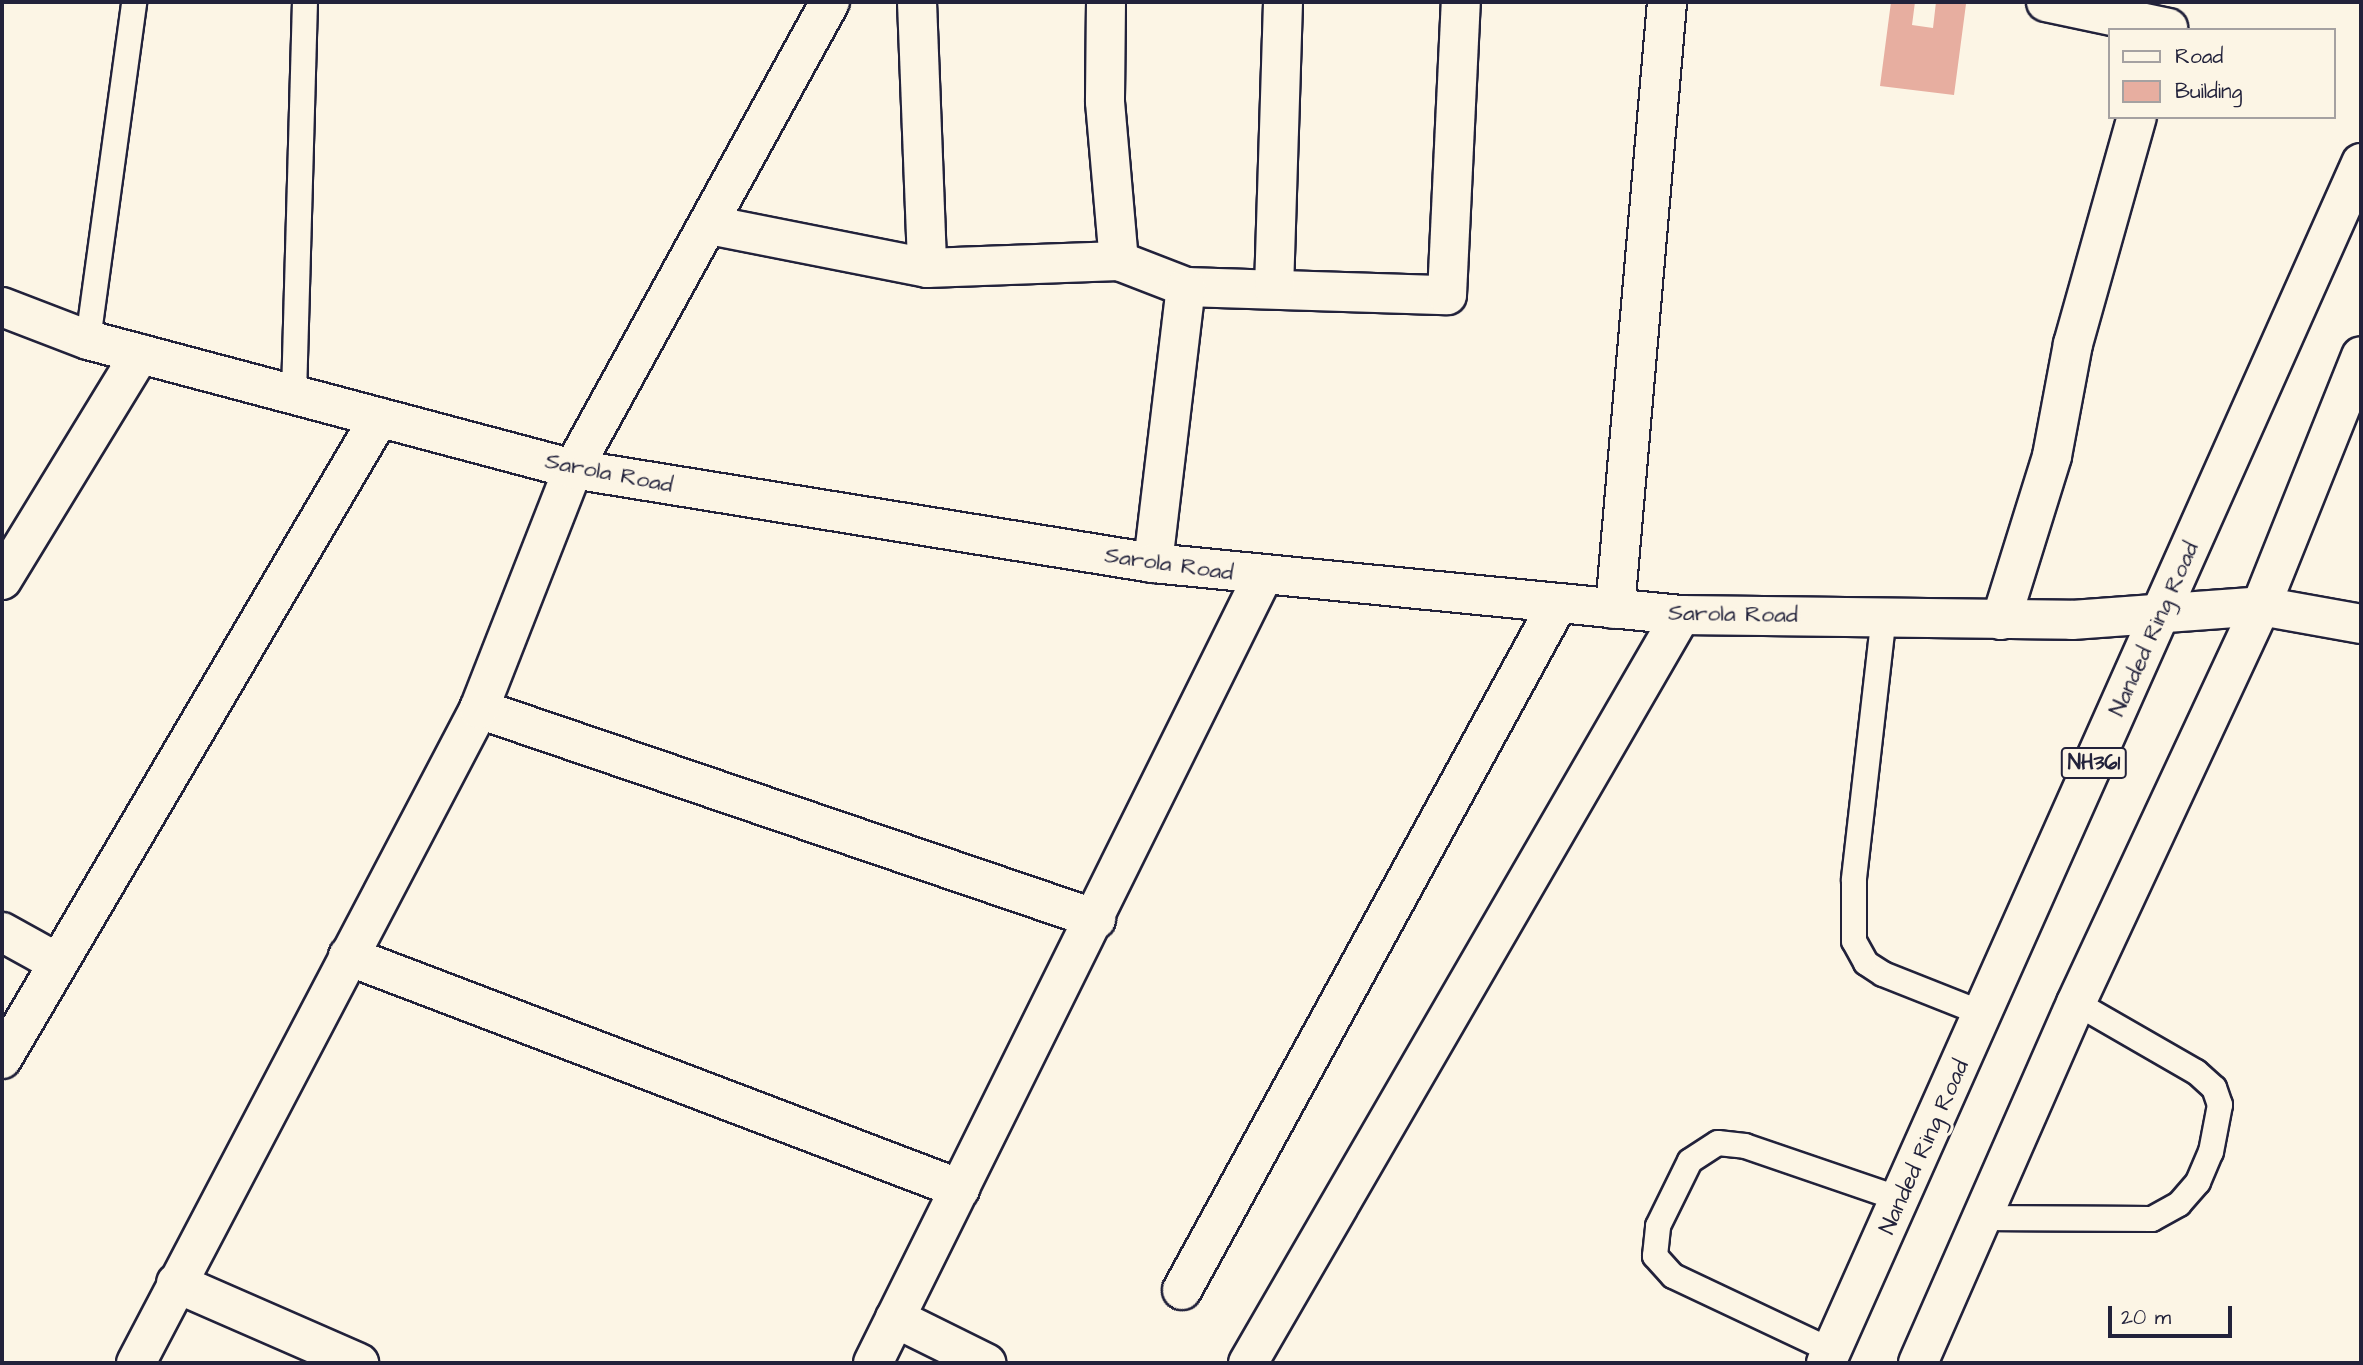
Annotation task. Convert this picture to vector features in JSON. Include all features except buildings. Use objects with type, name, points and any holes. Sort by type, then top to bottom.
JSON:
[{"type":"main road","points":[[136,1363],[479,709],[573,469],[710,225],[830,2]]},
{"type":"main road","points":[[917,2],[927,268]]},
{"type":"main road","points":[[1106,2],[1105,102],[1119,261]]},
{"type":"main road","points":[[1274,289],[1283,2]]},
{"type":"main road","points":[[710,225],[927,268],[1119,261],[1186,287],[1447,295],[1461,2]]},
{"type":"main road","points":[[1615,609],[1667,2]]},
{"type":"main road","points":[[2046,2],[2172,20]]},
{"type":"main road","points":[[2001,620],[2052,456],[2073,344],[2136,119]]},
{"type":"main road","name":"Nanded Ring Road","points":[[1829,1357],[2361,163]]},
{"type":"main road","points":[[1153,563],[1186,287]]},
{"type":"main road","name":"Sarola Road","points":[[2,307],[88,340],[573,469],[1153,563],[1557,605],[1681,615],[1884,615],[2001,620],[2160,615],[2261,606],[2361,624]]},
{"type":"main road","points":[[2,580],[140,354]]},
{"type":"main road","points":[[1918,1363],[1979,1218],[2076,1003],[2261,606],[2361,356]]},
{"type":"main road","points":[[2,1059],[379,418]]},
{"type":"main road","points":[[873,1363],[1096,919],[1263,576]]},
{"type":"main road","points":[[1182,1290],[1557,605]]},
{"type":"main road","points":[[1248,1363],[1681,615]]},
{"type":"main road","points":[[479,709],[1096,919]]},
{"type":"main road","points":[[2,932],[58,963]]},
{"type":"main road","points":[[348,956],[960,1189]]},
{"type":"main road","points":[[176,1283],[359,1363]]},
{"type":"main road","points":[[895,1318],[986,1363]]},
{"type":"lane","points":[[88,340],[134,2]]},
{"type":"lane","points":[[294,396],[305,2]]},
{"type":"lane","points":[[1884,615],[1854,880],[1854,941],[1866,963],[1883,974],[1984,1014]]},
{"type":"lane","points":[[1979,1218],[2152,1219],[2179,1204],[2198,1182],[2211,1152],[2220,1105],[2214,1088],[2196,1072],[2076,1003]]},
{"type":"lane","points":[[1829,1357],[1674,1276],[1655,1256],[1658,1226],[1690,1161],[1718,1143],[1745,1146],[1900,1199]]}]
